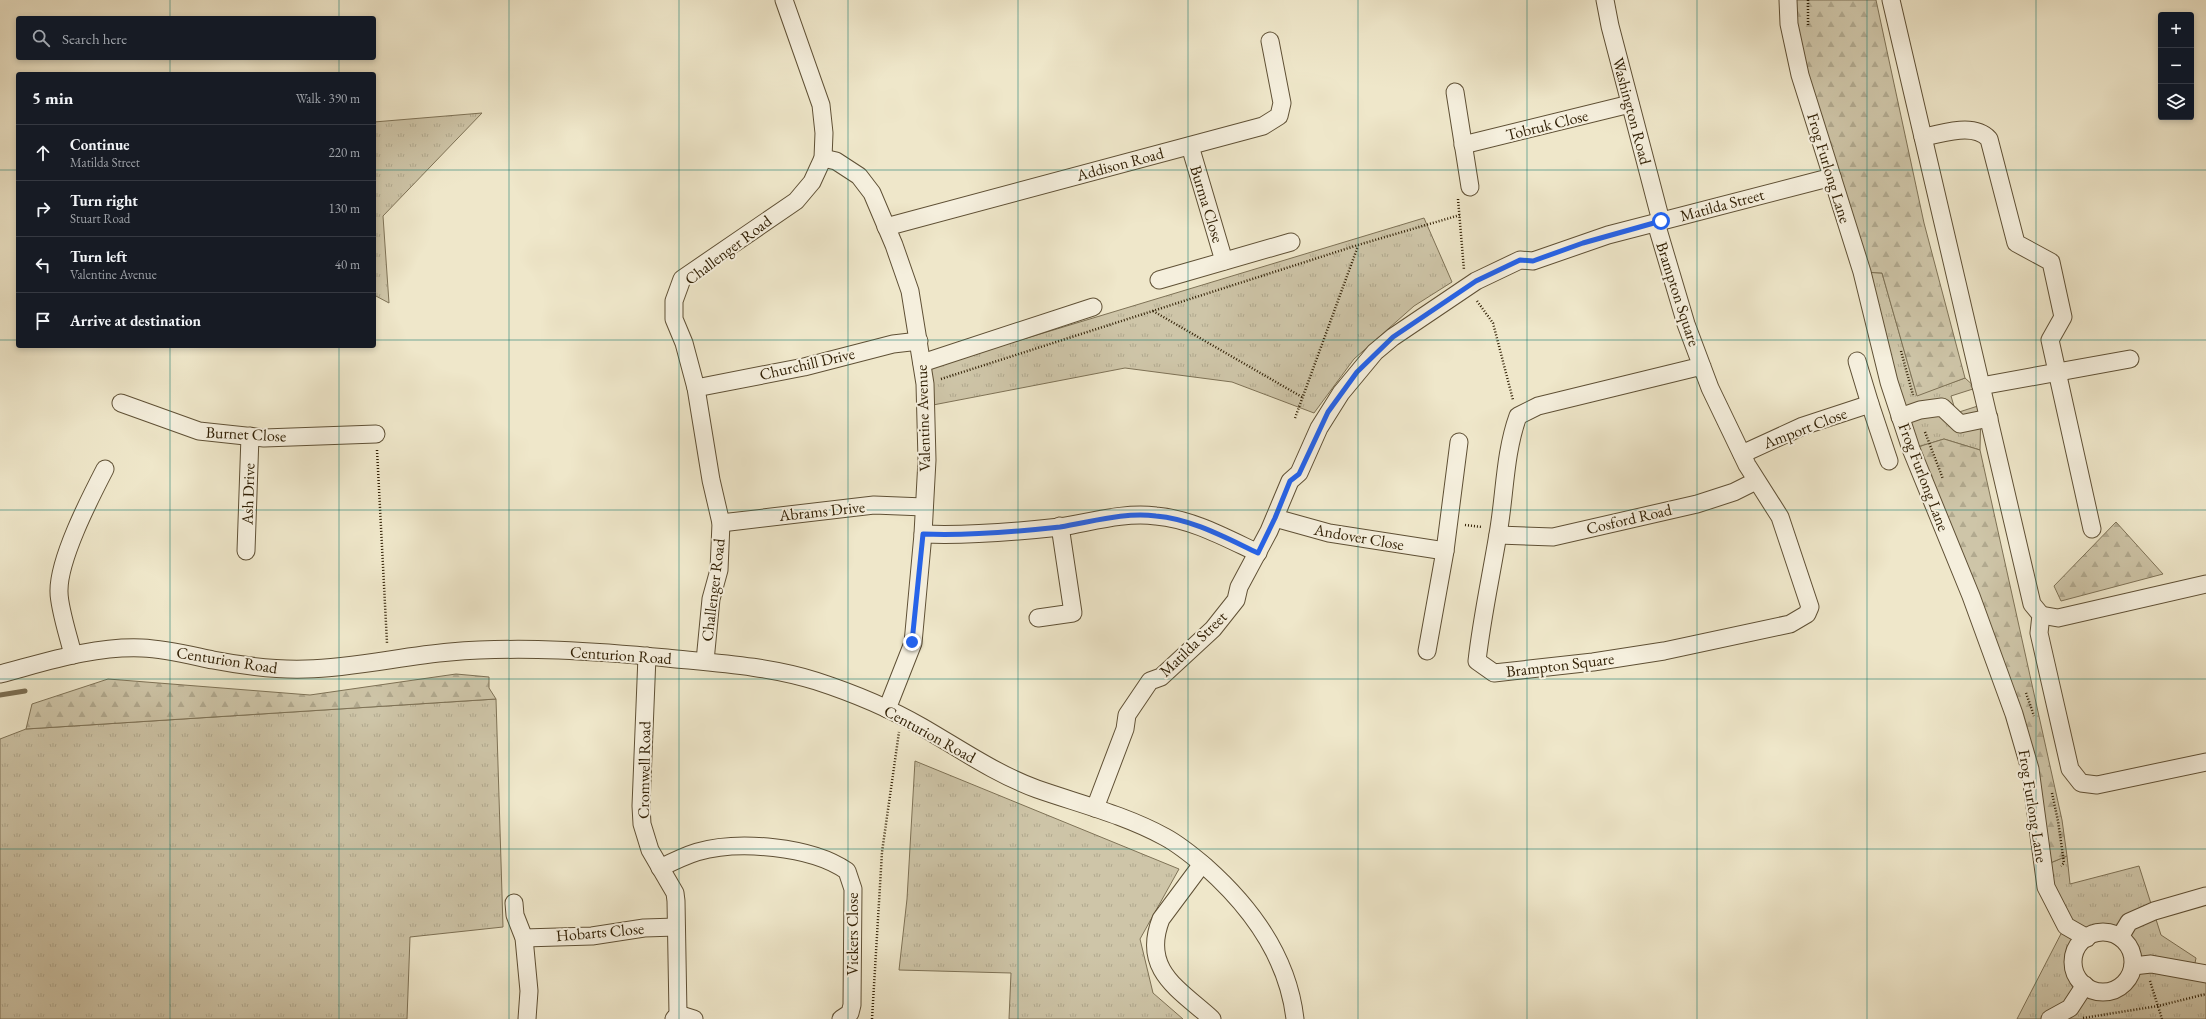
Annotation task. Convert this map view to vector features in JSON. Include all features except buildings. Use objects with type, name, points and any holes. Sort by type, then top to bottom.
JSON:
[{"type":"street","name":"Challenger Road","points":[[705,661],[711,599],[719,570],[721,523],[711,480],[696,388],[684,344],[674,319],[674,301],[682,279],[796,201],[812,182],[823,158],[824,133],[821,104],[784,0]]},
{"type":"street","name":"Washington Road","points":[[1605,0],[1658,222]]},
{"type":"street","name":"Frog Furlong Lane","points":[[1788,0],[1789,24],[1800,75],[1862,272],[1889,382],[1908,414],[1911,449],[1971,596],[2014,714],[2030,769],[2046,887],[2066,926],[2086,938]]},
{"type":"street","points":[[1891,0],[2032,604],[2041,615],[2058,618],[2206,584]]},
{"type":"street","name":"Addison Road","points":[[886,227],[1263,126],[1279,116],[1282,103],[1270,41]]},
{"type":"street","points":[[1455,92],[1470,187]]},
{"type":"street","name":"Tobruk Close","points":[[1464,145],[1630,104]]},
{"type":"street","points":[[1923,137],[1969,129],[1983,133],[1989,139],[2016,243],[2051,262],[2063,317],[2050,340],[2092,529]]},
{"type":"street","name":"Burma Close","points":[[1190,146],[1224,261]]},
{"type":"street","name":"Valentine Avenue","points":[[823,158],[836,161],[859,176],[872,194],[910,291],[925,384],[927,460],[923,534],[912,642],[894,712]]},
{"type":"street","name":"Matilda Street","points":[[1095,808],[1125,730],[1127,715],[1150,681],[1161,677],[1223,617],[1236,600],[1239,587],[1275,518],[1290,481],[1299,474],[1319,428],[1357,372],[1393,337],[1466,288],[1520,260],[1533,261],[1583,243],[1832,177]]},
{"type":"street","name":"Brampton Square","points":[[1658,222],[1686,324],[1702,366],[1710,388],[1756,481],[1780,517],[1810,608],[1807,614],[1790,624],[1664,651],[1594,662],[1494,673],[1477,661],[1480,631],[1499,532],[1511,435],[1518,416],[1538,406],[1702,366]]},
{"type":"street","name":"Burma Close","points":[[1159,280],[1291,242]]},
{"type":"street","points":[[922,363],[1093,307]]},
{"type":"street","name":"Churchill Drive","points":[[696,388],[804,367],[893,344],[919,341]]},
{"type":"street","points":[[1981,386],[2057,371],[2130,359]]},
{"type":"street","points":[[1857,361],[1889,462]]},
{"type":"street","name":"Burnet Close","points":[[121,403],[199,431],[264,438],[376,434]]},
{"type":"street","name":"Amport Close","points":[[1742,454],[1803,426],[1870,404]]},
{"type":"street","points":[[1908,414],[1942,407],[1960,424],[1989,418]]},
{"type":"street","name":"Ash Drive","points":[[246,551],[250,436]]},
{"type":"street","points":[[1427,651],[1445,551],[1458,442]]},
{"type":"street","points":[[73,655],[59,592],[65,559],[85,508],[105,469]]},
{"type":"street","name":"Cosford Road","points":[[1499,532],[1553,537],[1697,504],[1734,492],[1756,481]]},
{"type":"street","name":"Abrams Drive","points":[[721,523],[874,505],[924,507]]},
{"type":"street","points":[[923,534],[964,536],[1060,526],[1131,514],[1157,516],[1216,533],[1258,553]]},
{"type":"street","name":"Andover Close","points":[[1275,518],[1329,533],[1445,551]]},
{"type":"street","points":[[1038,618],[1073,613],[1060,526]]},
{"type":"street","points":[[2041,615],[2039,633],[2070,769],[2080,782],[2098,785],[2206,762]]},
{"type":"street","name":"Centurion Road","points":[[0,674],[73,655],[119,648],[144,648],[184,653],[249,666],[308,669],[370,664],[446,652],[471,650],[585,650],[762,668],[814,680],[894,712],[973,759],[1015,780],[1095,808],[1166,837],[1202,864],[1236,894],[1253,915],[1282,970],[1290,991],[1295,1019]]},
{"type":"street","name":"Cromwell Road","points":[[647,656],[640,806],[645,839],[675,893],[682,1017]]},
{"type":"street","name":"Vickers Close","points":[[660,868],[697,852],[715,848],[742,847],[793,851],[831,863],[847,871],[853,889],[852,1005],[850,1014],[841,1019]]},
{"type":"street","points":[[1202,864],[1161,919],[1156,930],[1154,948],[1157,962],[1163,974],[1212,1019]]},
{"type":"street","points":[[2120,937],[2129,922],[2154,911],[2206,896]]},
{"type":"street","points":[[514,903],[515,915],[524,938],[529,991],[527,1019]]},
{"type":"street","name":"Hobarts Close","points":[[524,938],[592,936],[644,928],[676,926]]},
{"type":"street","points":[[2099,932],[2110,933],[2120,937],[2130,948],[2133,966],[2129,977],[2118,988],[2108,991],[2098,991],[2085,985],[2076,973],[2074,958],[2077,948],[2086,938],[2099,932]]},
{"type":"street","points":[[2133,966],[2151,964],[2206,974]]},
{"type":"street","points":[[2050,1019],[2070,1008],[2085,985]]},
{"type":"path","points":[[1808,0],[1809,32]]},
{"type":"path","points":[[925,384],[1358,245],[1460,215],[1461,251],[1466,288],[1493,323],[1518,416]]},
{"type":"path","points":[[1295,418],[1358,245]]},
{"type":"path","points":[[1152,311],[1302,397]]},
{"type":"path","points":[[1900,349],[1908,414],[1944,481]]},
{"type":"path","points":[[376,434],[387,643]]},
{"type":"path","points":[[1448,524],[1499,532]]},
{"type":"path","points":[[2024,686],[2036,723]]},
{"type":"path","points":[[872,1019],[882,852],[894,712]]},
{"type":"path","points":[[2046,887],[2064,863],[2052,791]]},
{"type":"path","points":[[2151,964],[2150,981],[2162,1019]]},
{"type":"path","points":[[2078,1019],[2158,1006],[2206,994]]},
{"type":"green space","points":[[1788,0],[1876,0],[1924,223],[1965,378],[1917,396],[1882,273],[1862,272]]},
{"type":"green space","points":[[482,113],[383,216],[389,303],[376,296],[376,122]]},
{"type":"green space","points":[[1424,218],[1452,282],[1414,306],[1354,359],[1314,413],[1232,382],[1125,368],[933,405],[931,367]]},
{"type":"green space","points":[[1862,272],[1882,273],[1917,395],[1965,378],[1976,388],[1951,396],[1956,413],[1981,405],[1980,450],[1944,439],[1911,449]]},
{"type":"green space","points":[[1944,439],[1980,450],[2062,820],[2067,856],[2043,866],[2030,769],[1911,449]]},
{"type":"green space","points":[[2116,522],[2163,574],[2061,601],[2054,586]]},
{"type":"green space","points":[[456,674],[489,677],[489,688],[496,699],[26,729],[32,704],[108,679],[310,695]]},
{"type":"green space","points":[[496,699],[503,927],[410,937],[407,1019],[0,1019],[0,739],[26,729]]},
{"type":"green space","points":[[915,761],[1179,869],[1140,939],[1153,993],[1183,1019],[1009,1019],[1011,973],[899,970],[907,899]]},
{"type":"green space","points":[[2067,856],[2070,884],[2139,866],[2161,935],[2196,958],[2193,973],[2206,974],[2206,1019],[2017,1019],[2065,926],[2043,866]],"holes":[[[2099,932],[2112,934],[2122,940],[2129,949],[2132,959],[2132,969],[2129,979],[2121,986],[2109,991],[2096,991],[2086,987],[2079,979],[2075,969],[2075,958],[2078,947],[2086,938]]]},
{"type":"waterway","points":[[0,695],[25,691]]},
{"type":"route","points":[[912,642],[923,534],[964,536],[1060,526],[1131,514],[1157,516],[1191,524],[1216,533],[1258,553],[1275,518],[1290,481],[1299,474],[1307,453],[1328,412],[1357,372],[1375,352],[1393,337],[1476,281],[1520,260],[1533,261],[1608,235],[1661,221]]}]
